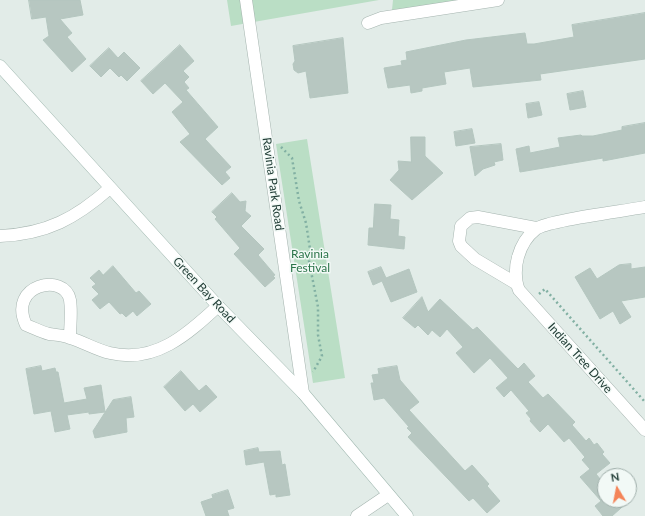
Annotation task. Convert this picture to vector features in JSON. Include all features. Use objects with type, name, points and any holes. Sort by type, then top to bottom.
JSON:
[{"type":"street","name":"Ravinia Park Road","points":[[246,0],[303,393]]},
{"type":"street","points":[[368,23],[381,18],[498,0]]},
{"type":"street","name":"Green Bay Road","points":[[0,66],[218,306],[303,393],[407,516]]},
{"type":"street","points":[[0,236],[22,235],[46,230],[68,220],[94,202],[110,188]]},
{"type":"street","name":"Indian Tree Drive","points":[[645,207],[553,223],[536,228],[478,217],[470,218],[461,226],[459,241],[467,253],[517,284],[530,301],[645,430]]},
{"type":"street","points":[[517,284],[516,262],[522,245],[536,228]]},
{"type":"street","points":[[70,337],[70,299],[65,292],[51,285],[36,287],[29,292],[24,299],[22,308],[22,317],[26,324],[48,334],[70,337],[111,354],[148,354],[176,342],[218,306]]},
{"type":"street","points":[[357,516],[388,495]]},
{"type":"path","points":[[267,142],[282,148],[292,158],[296,174],[299,201],[306,223],[310,249],[309,261],[318,307],[318,335],[322,356],[313,374]]},
{"type":"path","points":[[530,301],[544,289],[645,402]]},
{"type":"green space","points":[[227,0],[379,0],[231,26]]},
{"type":"green space","points":[[393,0],[467,0],[392,10]]},
{"type":"green space","name":"Ravinia Festival","points":[[307,139],[345,378],[313,383],[276,144]]},
{"type":"building","points":[[29,0],[80,0],[83,15],[60,19],[72,33],[67,37],[86,59],[72,72],[43,40],[49,36],[46,17],[32,19]]},
{"type":"building","points":[[645,13],[645,59],[540,74],[541,80],[473,87],[470,68],[444,72],[446,84],[422,88],[422,91],[411,93],[410,85],[388,88],[384,68],[402,65],[401,61],[407,60],[406,52],[466,40],[525,33],[527,44],[534,44],[574,37],[572,25]]},
{"type":"building","points":[[343,38],[348,93],[310,98],[306,71],[298,73],[294,70],[293,64],[295,61],[293,46]]},
{"type":"building","points":[[180,45],[194,61],[183,71],[189,77],[184,82],[189,88],[186,90],[218,127],[205,139],[231,167],[225,172],[230,178],[222,185],[180,142],[190,134],[172,112],[183,102],[165,83],[153,94],[141,81]]},
{"type":"building","points":[[109,48],[118,58],[124,52],[140,68],[127,81],[121,75],[119,77],[110,68],[101,77],[90,66]]},
{"type":"building","points":[[583,91],[586,107],[570,110],[567,94]]},
{"type":"building","points":[[539,102],[542,115],[528,118],[526,104]]},
{"type":"building","points":[[645,123],[645,153],[603,161],[603,158],[520,172],[516,149],[529,146],[530,153],[560,147],[558,138],[581,135],[593,136],[622,130],[622,127]]},
{"type":"building","points":[[472,129],[475,143],[456,146],[454,132]]},
{"type":"building","points":[[411,137],[425,137],[425,156],[443,173],[412,200],[390,180],[399,170],[398,161],[411,162]]},
{"type":"building","points":[[501,144],[503,160],[494,162],[495,165],[483,169],[475,176],[470,147]]},
{"type":"building","points":[[232,193],[240,202],[246,201],[245,211],[251,216],[241,226],[264,249],[258,255],[275,275],[273,276],[275,278],[265,287],[234,254],[240,248],[215,219],[217,217],[212,212]]},
{"type":"building","points":[[375,204],[391,205],[390,219],[399,220],[398,236],[405,237],[404,249],[368,245],[369,228],[373,228]]},
{"type":"building","points":[[631,264],[631,269],[645,267],[645,297],[621,301],[631,317],[620,324],[613,311],[600,319],[575,277],[590,268],[597,279],[619,265]]},
{"type":"building","points":[[113,266],[136,293],[139,291],[151,304],[137,316],[133,311],[126,317],[122,313],[120,314],[109,302],[100,309],[92,300],[99,294],[92,287],[96,284],[90,278],[99,270],[103,275]]},
{"type":"building","points":[[381,267],[386,278],[409,269],[417,292],[391,302],[382,281],[373,285],[368,272]]},
{"type":"building","points":[[422,297],[428,312],[440,299],[473,330],[477,327],[518,369],[524,363],[535,376],[528,382],[543,398],[548,394],[575,422],[572,425],[586,441],[589,438],[594,445],[597,443],[604,452],[602,454],[610,463],[604,468],[597,468],[597,496],[580,477],[590,469],[582,460],[585,457],[569,438],[564,442],[548,424],[540,432],[530,421],[531,419],[526,413],[529,411],[511,390],[504,397],[496,388],[508,378],[490,358],[474,373],[456,353],[463,347],[447,329],[440,337],[432,330],[428,335],[418,325],[415,328],[403,318]]},
{"type":"building","points":[[41,366],[42,371],[55,368],[56,372],[58,372],[64,403],[87,399],[84,388],[101,385],[105,412],[89,414],[89,412],[67,415],[70,429],[55,432],[51,411],[34,414],[26,369]]},
{"type":"building","points":[[397,366],[400,380],[419,402],[409,410],[465,471],[472,465],[489,484],[487,486],[500,501],[487,513],[473,498],[469,501],[408,437],[412,433],[407,428],[409,427],[384,398],[374,400],[371,383],[374,383],[372,375],[379,374],[378,369]]},
{"type":"building","points":[[181,371],[199,391],[206,385],[217,397],[200,412],[193,404],[185,411],[164,387]]},
{"type":"building","points":[[131,397],[134,417],[126,418],[127,432],[95,438],[93,431],[113,400]]},
{"type":"building","points":[[258,448],[259,452],[280,451],[282,465],[285,464],[290,495],[276,497],[276,494],[270,495],[264,462],[246,465],[244,451]]},
{"type":"building","points":[[228,490],[234,508],[227,510],[229,516],[206,516],[201,502],[213,498],[212,495]]},
{"type":"building","points":[[597,504],[597,508],[621,508],[612,516],[603,516],[595,506]]}]
